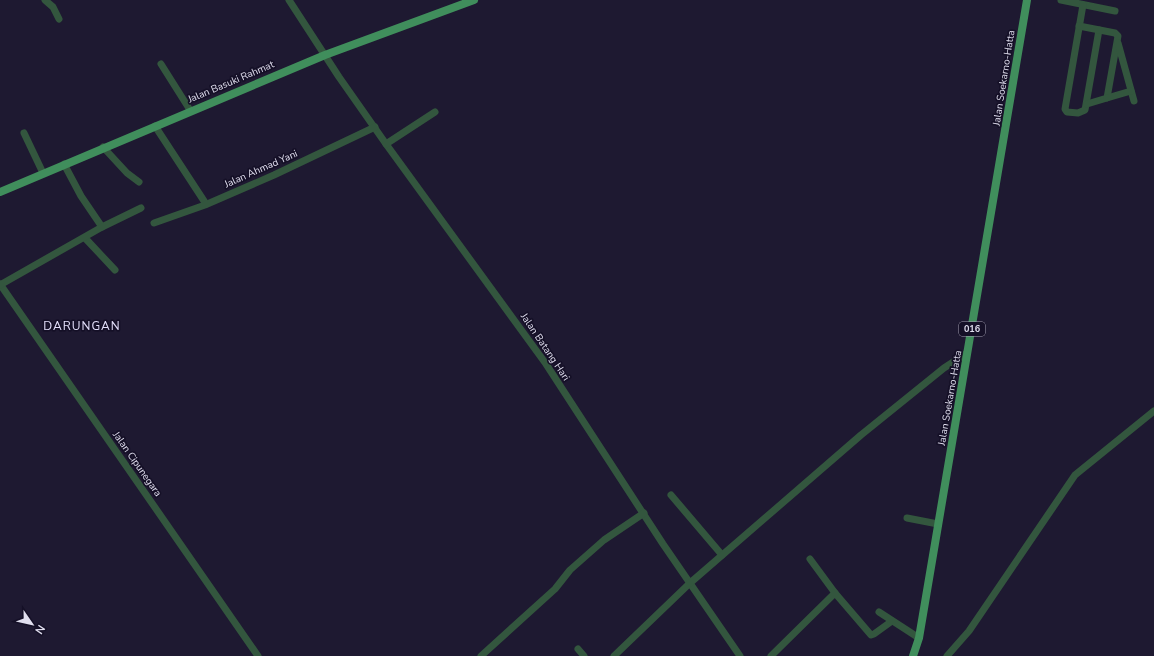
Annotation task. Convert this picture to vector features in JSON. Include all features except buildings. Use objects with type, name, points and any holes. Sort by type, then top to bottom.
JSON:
[{"type":"main road","name":"Jalan Basuki Rahmat","points":[[0,192],[190,110],[325,55],[474,0]]},
{"type":"main road","name":"Jalan Soekarno-Hatta","points":[[913,656],[919,638],[1027,0]]},
{"type":"street","points":[[45,0],[53,7],[59,19]]},
{"type":"street","name":"Jalan Batang Hari","points":[[289,0],[386,144],[546,364],[663,544],[740,656]]},
{"type":"street","points":[[1061,0],[1115,11]]},
{"type":"street","points":[[1083,5],[1065,109],[1067,112],[1080,113],[1085,110],[1099,30]]},
{"type":"street","points":[[1079,26],[1116,33],[1118,36],[1107,98]]},
{"type":"street","points":[[1117,40],[1134,101]]},
{"type":"street","points":[[161,64],[190,110]]},
{"type":"street","points":[[1087,104],[1131,91]]},
{"type":"street","points":[[386,144],[435,112]]},
{"type":"street","points":[[155,126],[206,204]]},
{"type":"street","name":"Jalan Ahmad Yani","points":[[154,223],[206,204],[274,175],[375,127]]},
{"type":"street","points":[[24,133],[43,173]]},
{"type":"street","points":[[103,147],[139,182]]},
{"type":"street","points":[[64,164],[81,196],[102,227]]},
{"type":"street","points":[[0,285],[102,227],[141,208]]},
{"type":"street","points":[[85,238],[115,270]]},
{"type":"street","name":"Jalan Cipunegara","points":[[0,285],[258,656]]},
{"type":"street","points":[[614,656],[690,582],[861,435],[944,368],[967,353]]},
{"type":"street","points":[[947,656],[969,632],[1075,476],[1154,411]]},
{"type":"street","points":[[671,495],[722,555]]},
{"type":"street","points":[[481,656],[556,589],[570,570],[604,540],[644,513]]},
{"type":"street","points":[[907,518],[938,524]]},
{"type":"street","points":[[810,559],[835,593],[871,635],[892,621]]},
{"type":"street","points":[[771,656],[835,593]]},
{"type":"street","points":[[879,612],[919,638]]},
{"type":"street","points":[[578,650],[584,656]]},
{"type":"district","name":"DARUNGAN","points":[[82,326]]}]
